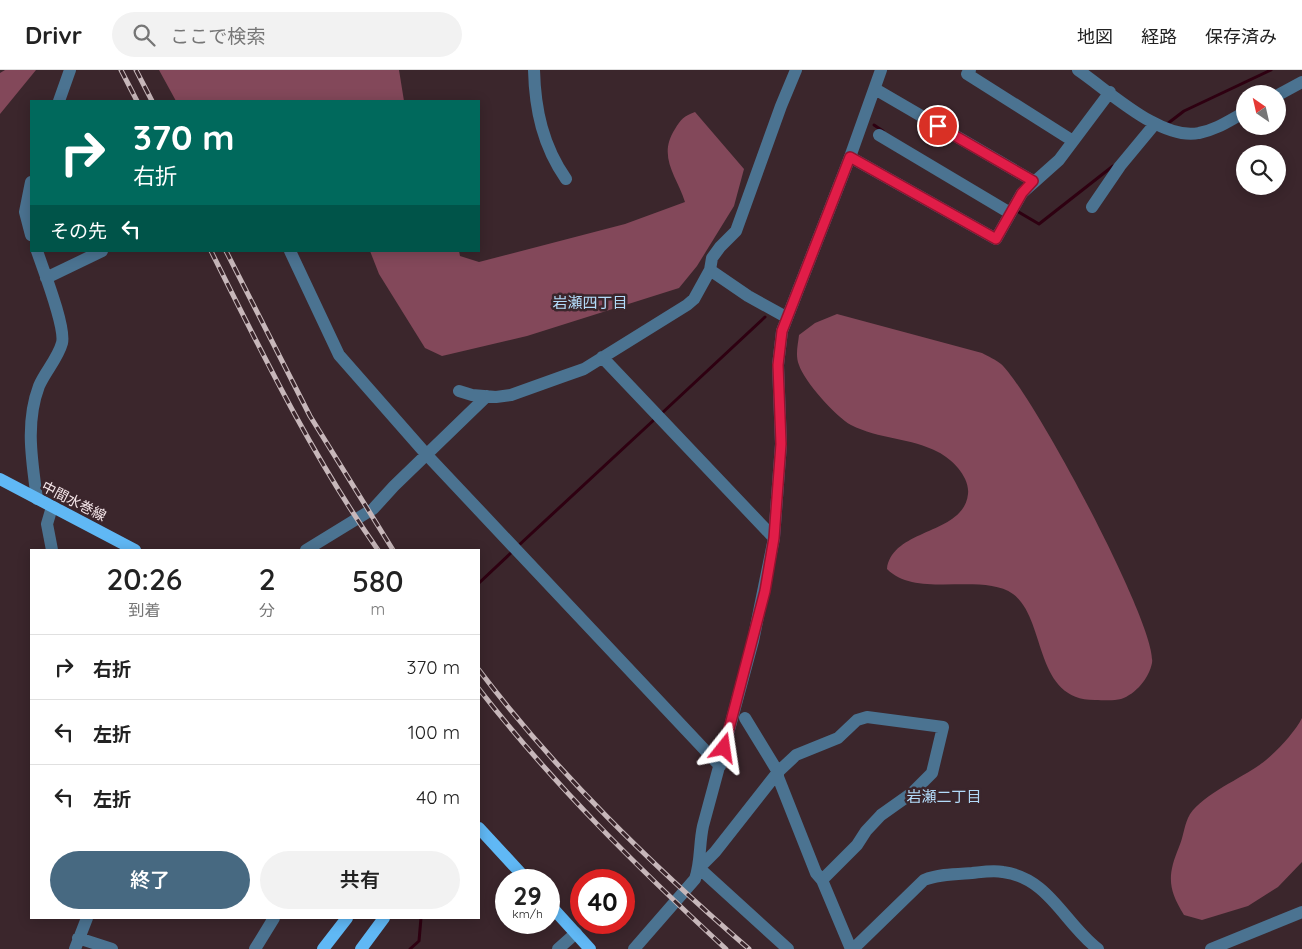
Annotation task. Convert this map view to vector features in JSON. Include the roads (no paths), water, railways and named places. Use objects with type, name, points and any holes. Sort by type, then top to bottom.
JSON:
[{"type":"main road","name":"中間水巻線","points":[[0,479],[133,549]]},
{"type":"main road","points":[[480,829],[517,869]]},
{"type":"main road","points":[[560,916],[570,927]]},
{"type":"main road","points":[[324,949],[347,919]]},
{"type":"main road","points":[[361,949],[383,919]]},
{"type":"main road","points":[[577,934],[590,949]]},
{"type":"street","points":[[59,100],[70,70]]},
{"type":"street","points":[[534,70],[539,124],[546,146],[566,180]]},
{"type":"street","points":[[459,391],[472,395],[511,395],[584,368],[694,299],[710,270],[712,258],[736,231],[742,218],[796,70]]},
{"type":"street","points":[[634,949],[695,879],[699,868],[699,848],[703,826],[765,591],[774,538],[781,444],[778,365],[782,331],[850,157],[881,70]]},
{"type":"street","points":[[970,70],[967,74],[1074,141]]},
{"type":"street","points":[[1078,70],[1154,125],[1178,133],[1198,133],[1212,130],[1236,117]]},
{"type":"street","points":[[1286,91],[1302,82]]},
{"type":"street","points":[[875,89],[1033,181]]},
{"type":"street","points":[[850,157],[996,239],[1022,193],[1033,181],[1059,160],[1110,92]]},
{"type":"street","points":[[1092,207],[1120,166],[1154,125]]},
{"type":"street","points":[[879,135],[1010,213]]},
{"type":"street","points":[[30,187],[25,212],[30,231]]},
{"type":"street","points":[[37,252],[53,295],[63,341],[39,386],[30,415],[31,457],[37,499]]},
{"type":"street","points":[[46,278],[100,252]]},
{"type":"street","points":[[290,252],[339,355],[426,454],[720,766]]},
{"type":"street","points":[[710,270],[748,296],[786,317]]},
{"type":"street","points":[[602,356],[774,538]]},
{"type":"street","points":[[308,549],[373,509],[426,454],[487,396]]},
{"type":"street","points":[[52,507],[48,524],[52,549]]},
{"type":"street","points":[[699,868],[715,852],[778,772],[796,755],[838,738],[857,720],[867,717],[898,723],[943,727],[932,773],[912,793],[881,815],[866,831],[857,845],[822,880]]},
{"type":"street","points":[[745,718],[778,772],[778,777],[809,856],[822,880],[852,949],[924,880],[934,876],[1001,871],[1018,874],[1034,882],[1048,894],[1088,942],[1098,949]]},
{"type":"street","points":[[699,868],[788,949]]},
{"type":"street","points":[[1211,949],[1302,912]]},
{"type":"street","points":[[87,919],[76,943],[112,949]]},
{"type":"street","points":[[255,949],[273,919]]},
{"type":"street","points":[[558,949],[575,934]]},
{"type":"waterway","points":[[1167,124],[1184,111],[1271,70]]},
{"type":"waterway","points":[[874,125],[883,131]]},
{"type":"waterway","points":[[1015,210],[1039,224],[1113,166]]},
{"type":"waterway","points":[[661,414],[765,317]]},
{"type":"waterway","points":[[518,546],[656,418]]},
{"type":"waterway","points":[[480,582],[513,551]]},
{"type":"waterway","points":[[410,949],[419,941],[421,919]]},
{"type":"railway","points":[[121,70],[136,100]]},
{"type":"railway","points":[[136,70],[151,100]]},
{"type":"railway","points":[[212,252],[289,404],[331,478],[377,549]]},
{"type":"railway","points":[[227,252],[310,416],[392,549]]},
{"type":"railway","points":[[480,671],[540,745],[606,816],[676,884],[749,949]]},
{"type":"railway","points":[[480,690],[536,758],[597,824],[726,949]]},
{"type":"district","name":"岩瀬四丁目","points":[[590,303]]},
{"type":"district","name":"岩瀬二丁目","points":[[944,797]]}]
